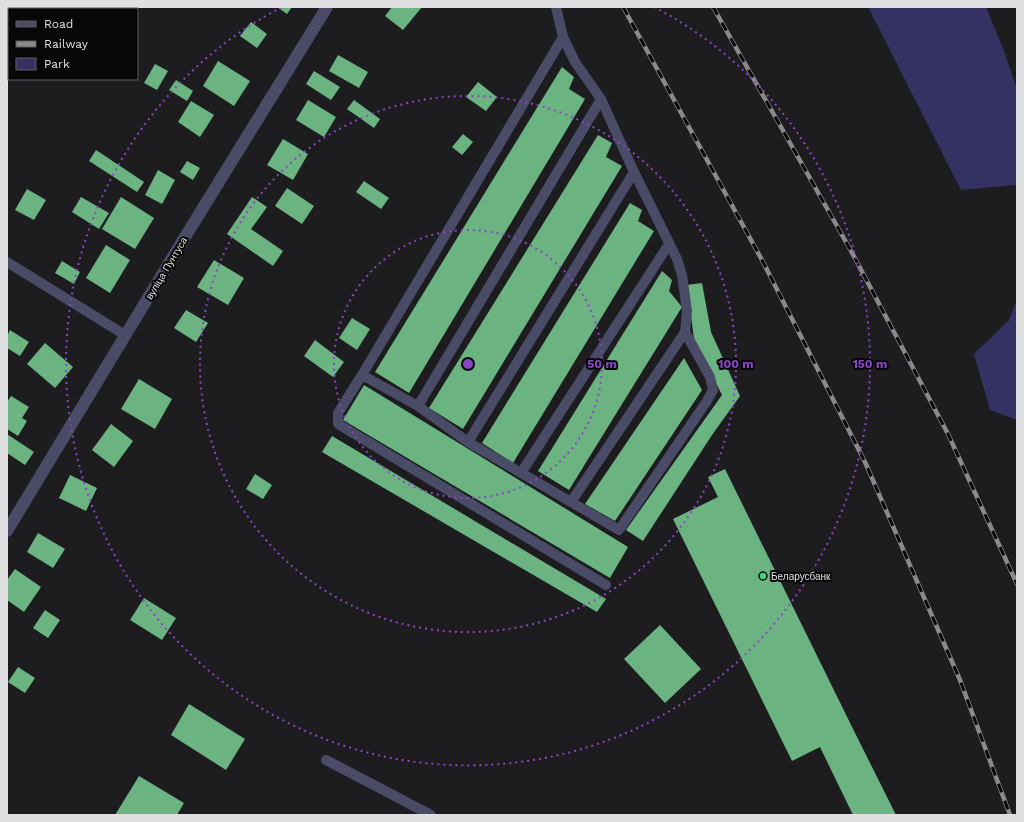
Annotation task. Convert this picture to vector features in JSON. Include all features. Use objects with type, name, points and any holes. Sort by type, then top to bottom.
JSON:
[{"type":"street","name":"вуліца Пунтуса","points":[[7,531],[125,335],[327,7]]},
{"type":"lane","points":[[556,7],[563,37],[575,62],[601,99],[634,172],[677,259],[682,275],[687,311],[685,332],[571,502]]},
{"type":"lane","points":[[563,37],[338,413],[338,424],[606,585]]},
{"type":"lane","points":[[418,406],[601,99]]},
{"type":"lane","points":[[468,442],[634,172]]},
{"type":"lane","points":[[521,473],[669,244]]},
{"type":"lane","points":[[7,262],[125,335]]},
{"type":"lane","points":[[362,375],[418,406],[468,442],[619,530],[713,390],[710,377],[685,332]]},
{"type":"lane","points":[[326,760],[431,815]]},
{"type":"green space","points":[[868,7],[986,7],[1004,51],[1017,89],[1017,185],[961,190]]},
{"type":"green space","points":[[1017,299],[1017,420],[990,410],[974,354],[1009,320]]},
{"type":"building","points":[[277,7],[292,7],[287,14]]},
{"type":"building","points":[[392,7],[422,7],[403,30],[385,16]]},
{"type":"building","points":[[251,22],[267,34],[257,48],[240,36]]},
{"type":"building","points":[[338,55],[368,72],[359,88],[329,71]]},
{"type":"building","points":[[218,61],[250,81],[234,106],[203,86]]},
{"type":"building","points":[[155,64],[168,71],[157,90],[144,83]]},
{"type":"building","points":[[562,67],[574,77],[569,89],[585,99],[409,393],[375,372]]},
{"type":"building","points":[[314,71],[340,87],[331,100],[306,84]]},
{"type":"building","points":[[176,80],[193,91],[187,101],[169,90]]},
{"type":"building","points":[[478,82],[497,97],[486,111],[466,97]]},
{"type":"building","points":[[308,100],[336,117],[324,137],[296,120]]},
{"type":"building","points":[[354,100],[380,119],[374,128],[347,109]]},
{"type":"building","points":[[191,101],[214,115],[200,137],[178,122]]},
{"type":"building","points":[[463,134],[473,142],[462,155],[452,147]]},
{"type":"building","points":[[598,135],[612,143],[606,157],[622,166],[463,429],[429,408]]},
{"type":"building","points":[[283,139],[308,154],[293,180],[267,165]]},
{"type":"building","points":[[96,150],[144,182],[137,192],[89,161]]},
{"type":"building","points":[[187,161],[200,168],[193,180],[180,172]]},
{"type":"building","points":[[158,170],[175,180],[162,204],[145,195]]},
{"type":"building","points":[[364,181],[389,198],[381,209],[356,192]]},
{"type":"building","points":[[287,188],[314,206],[302,224],[275,206]]},
{"type":"building","points":[[27,189],[46,200],[34,220],[15,210]]},
{"type":"building","points":[[81,197],[109,213],[99,229],[72,212]]},
{"type":"building","points":[[121,197],[154,218],[135,249],[102,229]]},
{"type":"building","points":[[252,197],[267,207],[251,229],[283,251],[273,266],[227,234]]},
{"type":"building","points":[[630,203],[642,210],[638,221],[654,231],[513,463],[482,443]]},
{"type":"building","points":[[106,245],[130,260],[110,293],[86,278]]},
{"type":"building","points":[[214,260],[244,278],[228,305],[197,287]]},
{"type":"building","points":[[62,261],[80,272],[74,284],[55,273]]},
{"type":"building","points":[[662,271],[672,280],[669,291],[682,307],[569,490],[538,471]]},
{"type":"building","points":[[702,283],[711,332],[740,396],[712,435],[643,541],[626,530],[722,395],[694,339],[687,285]]},
{"type":"building","points":[[186,310],[208,323],[196,342],[174,328]]},
{"type":"building","points":[[352,318],[370,329],[357,350],[339,338]]},
{"type":"building","points":[[10,330],[29,342],[20,356],[7,348],[7,336]]},
{"type":"building","points":[[315,340],[344,362],[333,377],[304,356]]},
{"type":"building","points":[[45,343],[73,367],[55,388],[27,364]]},
{"type":"building","points":[[684,358],[702,390],[615,521],[585,504]]},
{"type":"building","points":[[139,379],[172,399],[155,429],[121,409]]},
{"type":"building","points":[[364,385],[628,547],[610,578],[343,420]]},
{"type":"building","points":[[11,396],[29,407],[22,418],[27,421],[18,436],[7,429],[7,402]]},
{"type":"building","points":[[111,424],[133,441],[114,467],[92,450]]},
{"type":"building","points":[[7,434],[34,452],[25,465],[7,453]]},
{"type":"building","points":[[332,436],[606,599],[597,612],[322,452]]},
{"type":"building","points":[[725,469],[896,815],[853,815],[820,747],[792,761],[673,519],[718,497],[708,477]]},
{"type":"building","points":[[255,474],[272,485],[263,499],[246,489]]},
{"type":"building","points":[[70,475],[97,488],[86,511],[59,498]]},
{"type":"building","points":[[38,533],[65,549],[53,568],[27,552]]},
{"type":"building","points":[[15,569],[41,587],[24,612],[7,600],[7,580]]},
{"type":"building","points":[[144,598],[176,618],[162,640],[130,620]]},
{"type":"building","points":[[45,610],[60,620],[48,638],[33,628]]},
{"type":"building","points":[[660,625],[701,669],[665,703],[624,659]]},
{"type":"building","points":[[18,667],[35,678],[25,693],[8,682]]},
{"type":"building","points":[[189,704],[245,739],[226,770],[171,735]]},
{"type":"building","points":[[139,776],[184,803],[177,815],[115,815]]},
{"type":"railway","points":[[623,7],[762,260],[865,462],[960,680],[1010,815]]},
{"type":"railway","points":[[713,7],[850,249],[948,434],[1017,584]]},
{"type":"place","name":"Беларусбанк","points":[[763,576]]}]
